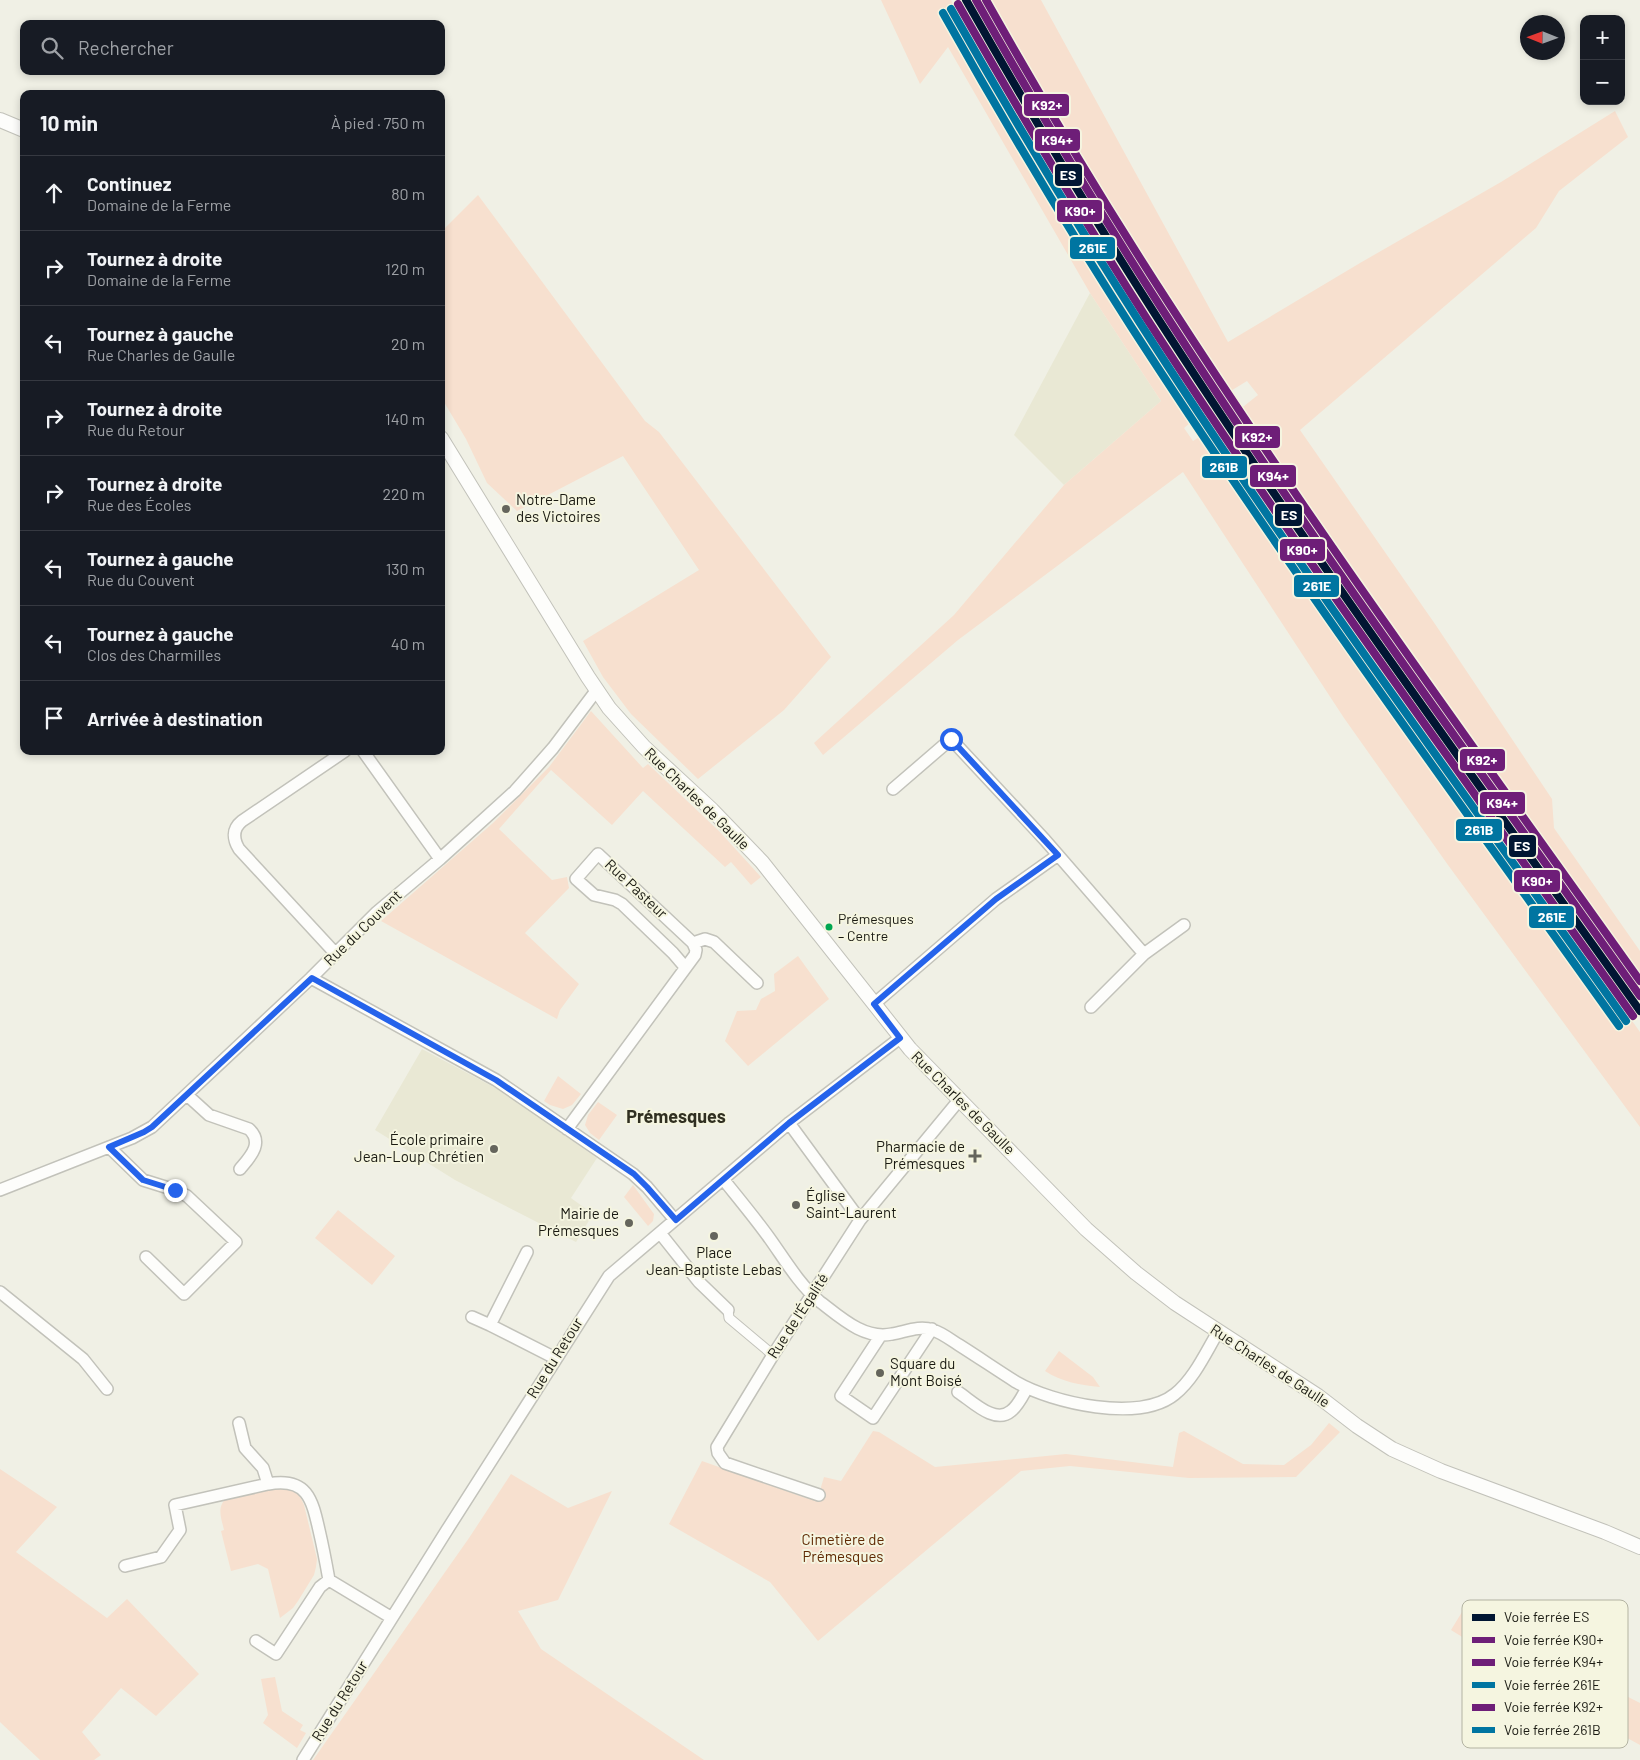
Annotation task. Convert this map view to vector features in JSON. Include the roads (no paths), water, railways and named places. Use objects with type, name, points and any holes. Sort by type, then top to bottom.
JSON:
[{"type":"street","points":[[1,122],[20,129]]},
{"type":"street","name":"Rue Charles de Gaulle","points":[[445,445],[596,691],[613,713],[644,747],[712,810],[762,862],[900,1038],[1086,1229],[1155,1288],[1218,1332],[1318,1396],[1370,1435],[1404,1455],[1441,1471],[1598,1529],[1640,1548]]},
{"type":"street","name":"Rue du Couvent","points":[[0,1190],[109,1147],[152,1127],[312,978],[377,912],[440,859],[529,776],[553,748],[596,691]]},
{"type":"street","points":[[893,789],[951,739],[1058,855],[1144,954]]},
{"type":"street","points":[[336,954],[239,849],[234,840],[234,834],[235,828],[242,821],[339,755]]},
{"type":"street","points":[[367,755],[440,859]]},
{"type":"street","name":"Rue Pasteur","points":[[685,967],[622,904],[615,900],[594,895],[576,878],[598,854],[693,943]]},
{"type":"street","points":[[874,1004],[996,899],[1058,855]]},
{"type":"street","points":[[1091,1007],[1144,954],[1184,925]]},
{"type":"street","points":[[567,1128],[696,953],[693,943],[705,939],[714,942],[757,983]]},
{"type":"street","points":[[312,978],[496,1080],[641,1180],[676,1220]]},
{"type":"street","name":"Rue du Retour","points":[[303,1760],[555,1358],[609,1276],[789,1123],[900,1038]]},
{"type":"street","points":[[187,1095],[209,1115],[253,1133],[256,1144],[254,1150],[240,1169]]},
{"type":"street","name":"Rue de l'Égalité","points":[[819,1495],[725,1464],[718,1454],[718,1447],[773,1355],[860,1220],[960,1100]]},
{"type":"street","points":[[789,1123],[860,1220]]},
{"type":"street","points":[[109,1147],[143,1180],[175,1190],[187,1196],[236,1242],[184,1294],[146,1257]]},
{"type":"street","points":[[723,1179],[812,1294],[861,1331],[881,1335],[913,1329],[932,1330],[1027,1388],[1048,1396],[1078,1404],[1133,1408],[1150,1407],[1166,1400],[1181,1388],[1218,1332]]},
{"type":"street","points":[[660,1232],[699,1282],[728,1310],[729,1318],[773,1355]]},
{"type":"street","points":[[490,1325],[527,1252]]},
{"type":"street","points":[[0,1292],[83,1359],[107,1389]]},
{"type":"street","points":[[472,1317],[555,1358]]},
{"type":"street","points":[[881,1335],[841,1396],[873,1418],[932,1330]]},
{"type":"street","points":[[958,1392],[998,1416],[1010,1412],[1027,1388]]},
{"type":"street","points":[[239,1423],[245,1448],[263,1468],[268,1484]]},
{"type":"street","points":[[126,1566],[161,1557],[180,1530],[175,1505],[281,1482],[300,1488],[313,1504],[329,1580],[392,1618]]},
{"type":"street","points":[[256,1641],[276,1654],[320,1587],[329,1580]]},
{"type":"rail line","name":"ES","points":[[966,0],[1082,197],[1213,403],[1393,665],[1640,1011]]},
{"type":"rail line","name":"K94+","points":[[976,0],[1090,195],[1219,397],[1397,656],[1640,996]]},
{"type":"rail line","name":"K92+","points":[[986,0],[1099,192],[1226,391],[1342,561],[1640,981]]},
{"type":"rail line","name":"K90+","points":[[958,4],[1027,124],[1098,241],[1205,408],[1386,670],[1633,1016]]},
{"type":"rail line","name":"261E","points":[[951,9],[1067,206],[1198,412],[1379,675],[1626,1021]]},
{"type":"rail line","name":"261B","points":[[943,13],[1059,211],[1190,417],[1371,680],[1619,1026]]},
{"type":"place","name":"Notre-Dame des Victoires","points":[[506,509]]},
{"type":"place","name":"Prémesques – Centre","points":[[829,927]]},
{"type":"place","name":"École primaire Jean-Loup Chrétien","points":[[494,1149]]},
{"type":"place","name":"Pharmacie de Prémesques","points":[[975,1156]]},
{"type":"place","name":"Église Saint-Laurent","points":[[796,1205]]},
{"type":"place","name":"Mairie de Prémesques","points":[[629,1223]]},
{"type":"place","name":"Place Jean-Baptiste Lebas","points":[[714,1236]]},
{"type":"place","name":"Square du Mont Boisé","points":[[880,1373]]},
{"type":"district","name":"Prémesques","points":[[676,1117]]},
{"type":"park label","name":"Cimetière de Prémesques","points":[[843,1548]]}]
